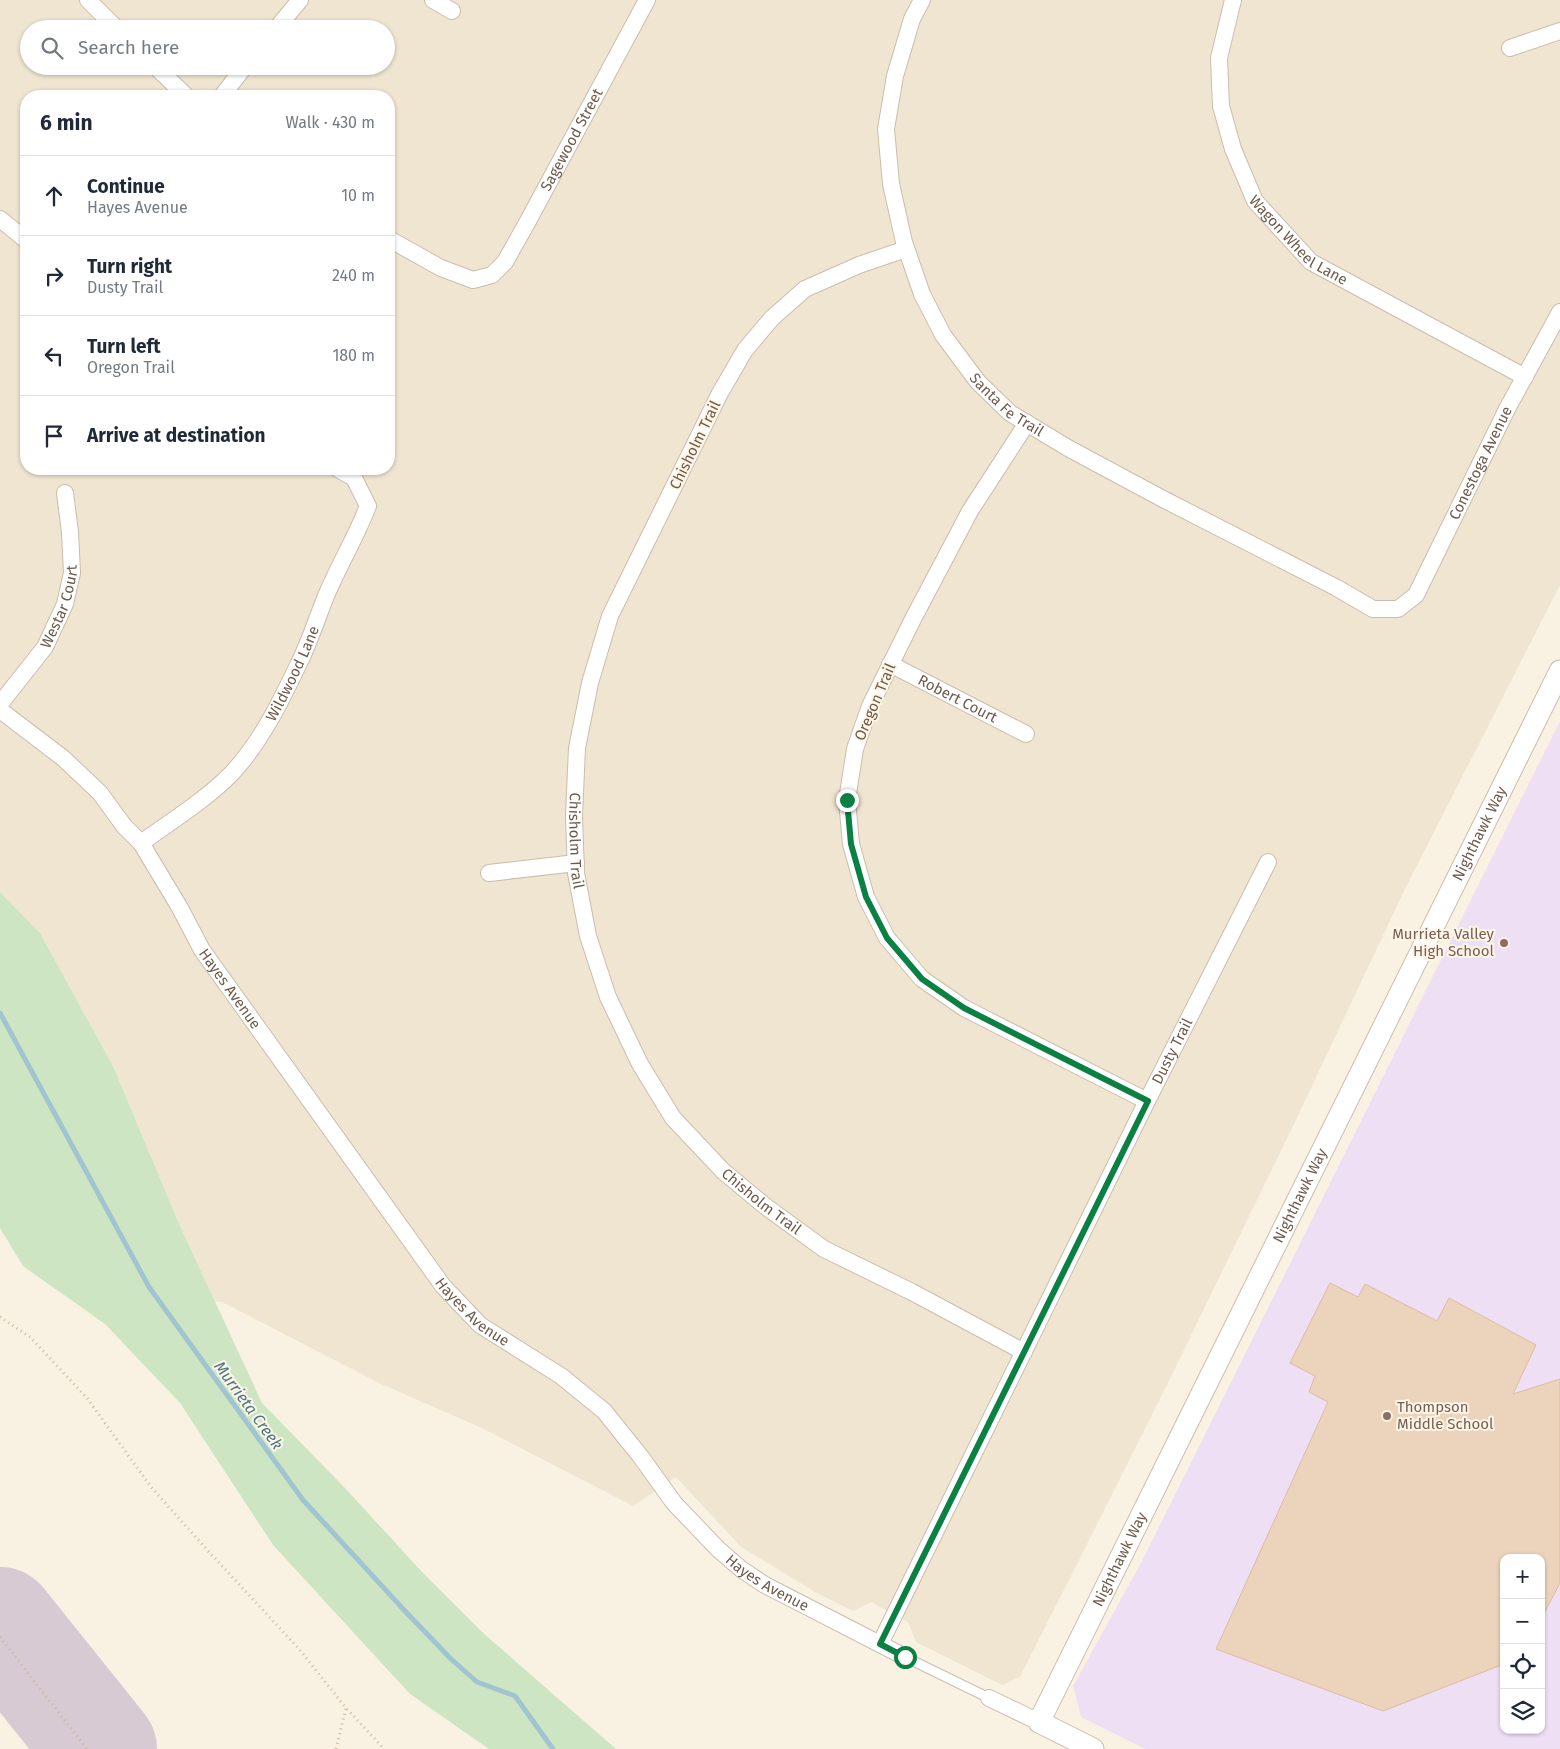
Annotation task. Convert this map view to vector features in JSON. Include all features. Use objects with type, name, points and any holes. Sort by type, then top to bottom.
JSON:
[{"type":"street","points":[[88,0],[108,20]]},
{"type":"street","points":[[283,20],[300,0]]},
{"type":"street","points":[[433,0],[452,11]]},
{"type":"street","name":"Sagewood Street","points":[[395,242],[441,268],[473,280],[492,275],[505,262],[647,0]]},
{"type":"street","name":"Santa Fe Trail","points":[[922,0],[912,20],[895,76],[886,129],[891,184],[906,249],[922,294],[943,335],[978,382],[1010,413],[1068,448],[1337,588],[1373,609],[1398,609]]},
{"type":"street","name":"Wagon Wheel Lane","points":[[1233,0],[1220,58],[1221,106],[1233,150],[1256,201],[1311,262],[1525,376]]},
{"type":"street","points":[[1510,48],[1560,31]]},
{"type":"street","points":[[164,75],[180,90]]},
{"type":"street","points":[[227,90],[238,75]]},
{"type":"street","points":[[0,219],[20,235]]},
{"type":"street","name":"Chisholm Trail","points":[[906,249],[859,265],[805,289],[772,318],[745,350],[720,394],[610,616],[604,635],[590,683],[577,748],[574,816],[576,873],[588,936],[608,997],[640,1064],[673,1118],[723,1171],[765,1206],[824,1249],[912,1292],[1024,1352]]},
{"type":"street","name":"Conestoga Avenue","points":[[1398,609],[1416,595],[1525,376],[1560,312]]},
{"type":"street","name":"Oregon Trail","points":[[1027,423],[970,511],[870,706],[855,749],[847,800],[851,844],[866,897],[887,938],[922,979],[964,1008],[1148,1101]]},
{"type":"street","name":"Wildwood Lane","points":[[141,843],[193,806],[231,774],[259,739],[300,662],[325,597],[342,559],[358,531],[368,506],[354,478],[349,475]]},
{"type":"street","name":"Westar Court","points":[[0,704],[45,647],[65,604],[72,573],[70,532],[65,493]]},
{"type":"street","name":"Robert Court","points":[[890,664],[1026,734]]},
{"type":"street","name":"Nighthawk Way","points":[[1039,1722],[1560,670]]},
{"type":"street","name":"Hayes Avenue","points":[[0,710],[69,764],[100,793],[124,826],[141,843],[180,908],[202,950],[443,1286],[480,1325],[561,1376],[604,1411],[641,1457],[674,1503],[718,1549],[741,1569],[765,1585],[905,1657]]},
{"type":"street","name":"Dusty Trail","points":[[880,1644],[1268,862]]},
{"type":"street","points":[[489,873],[576,863]]},
{"type":"street","name":"Hayes Avenue","points":[[989,1698],[1093,1749]]},
{"type":"lane","name":"Hayes Avenue","points":[[905,1657],[989,1698]]},
{"type":"path","points":[[0,1317],[30,1337],[87,1398],[150,1487],[298,1648],[346,1708],[384,1749]]},
{"type":"path","points":[[0,1637],[87,1749]]},
{"type":"path","points":[[336,1749],[346,1708]]},
{"type":"shaded area","points":[[0,0],[1560,0],[1560,585],[1404,891],[1295,1122],[1161,1397],[1020,1677],[1002,1685],[916,1642],[908,1622],[871,1602],[853,1611],[817,1593],[741,1547],[676,1477],[633,1506],[484,1429],[379,1383],[222,1302],[215,1302],[180,1226],[113,1066],[40,933],[0,892]]},
{"type":"shaded area","name":"Thompson Middle School","points":[[1560,721],[1560,1749],[1145,1749],[1081,1717],[1073,1686],[1141,1563]]},
{"type":"green space","points":[[0,892],[40,933],[113,1066],[180,1226],[262,1403],[345,1488],[423,1573],[482,1632],[616,1749],[489,1749],[410,1694],[273,1545],[180,1403],[105,1324],[23,1266],[0,1228]]},
{"type":"building","name":"Thompson Middle School","points":[[1330,1283],[1358,1297],[1365,1284],[1437,1321],[1449,1298],[1536,1345],[1513,1394],[1560,1379],[1560,1583],[1545,1611],[1545,1554],[1500,1554],[1500,1666],[1383,1711],[1216,1649],[1328,1402],[1309,1392],[1315,1376],[1290,1363]]},
{"type":"waterway","name":"Murrieta Creek","points":[[0,1013],[149,1287],[303,1500],[451,1659],[477,1682],[515,1696],[553,1749]]},
{"type":"runway","points":[[0,1623],[101,1749]]},
{"type":"place","name":"Murrieta Valley High School","points":[[1504,943]]},
{"type":"place","name":"Thompson Middle School","points":[[1387,1416]]},
{"type":"route","points":[[847,800],[851,844],[866,897],[887,938],[922,979],[964,1008],[1148,1101],[880,1644],[905,1657]]}]
